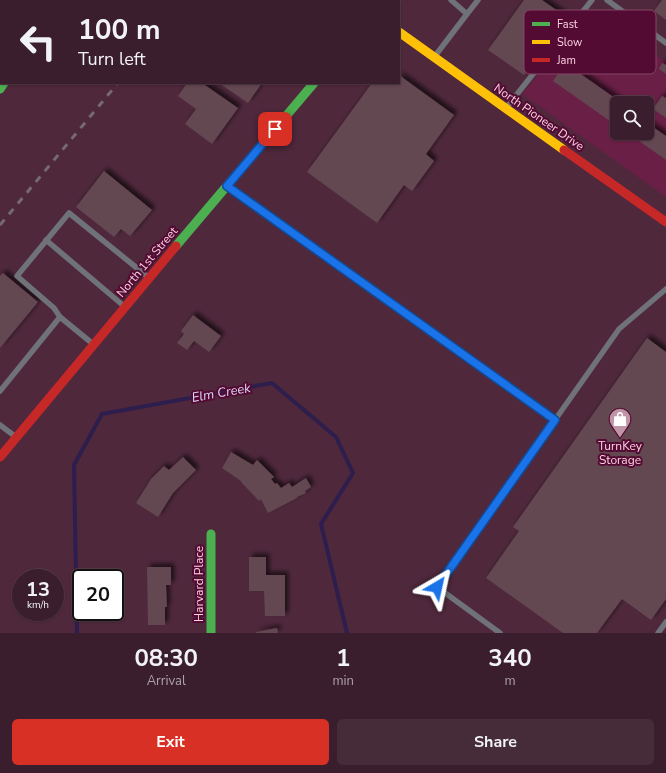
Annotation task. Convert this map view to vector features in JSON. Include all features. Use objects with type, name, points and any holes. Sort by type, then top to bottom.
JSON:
[{"type":"main road","name":"North Pioneer Drive","points":[[400,33],[666,222]]},
{"type":"main road","name":"North 1st Street","points":[[0,457],[93,344],[313,84]]},
{"type":"main road","name":"Harvard Place","points":[[211,534],[211,633]]},
{"type":"lane","points":[[451,0],[467,14]]},
{"type":"lane","points":[[434,57],[478,0]]},
{"type":"lane","points":[[584,10],[592,0]]},
{"type":"lane","points":[[607,0],[621,10]]},
{"type":"lane","points":[[656,36],[666,43]]},
{"type":"lane","points":[[506,108],[533,74]]},
{"type":"lane","points":[[227,186],[555,420]]},
{"type":"lane","points":[[93,344],[60,317],[54,308],[17,276],[69,213],[150,278]]},
{"type":"lane","points":[[46,240],[125,307]]},
{"type":"lane","points":[[500,633],[437,587],[619,329],[666,289]]},
{"type":"lane","points":[[0,391],[60,317]]},
{"type":"lane","points":[[0,425],[16,438]]},
{"type":"lane","points":[[658,633],[666,622]]},
{"type":"shaded area","points":[[656,55],[666,62],[666,197],[522,94],[539,74],[656,74]]},
{"type":"building","points":[[524,0],[542,0],[556,10],[524,10],[524,75],[488,50]]},
{"type":"building","points":[[662,0],[666,0],[666,20],[656,12],[655,10]]},
{"type":"building","points":[[662,63],[666,65],[666,74],[659,69]]},
{"type":"building","points":[[558,74],[581,74],[612,96],[610,96],[610,121],[553,81]]},
{"type":"building","points":[[400,76],[454,115],[426,154],[434,161],[412,191],[404,185],[377,223],[307,172],[371,84],[400,84]]},
{"type":"building","points":[[186,84],[203,84],[238,108],[212,144],[185,124],[196,109],[178,96]]},
{"type":"building","points":[[220,84],[261,84],[248,103]]},
{"type":"building","points":[[662,96],[666,98],[666,118],[654,110]]},
{"type":"building","points":[[654,128],[666,136],[666,160],[638,140],[654,140]]},
{"type":"building","points":[[104,171],[152,210],[130,236],[121,229],[114,237],[76,207]]},
{"type":"building","points":[[3,273],[38,302],[0,348],[0,276]]},
{"type":"building","points":[[193,315],[221,336],[209,352],[194,341],[187,350],[177,343],[184,334],[181,331]]},
{"type":"building","name":"TurnKey Storage","points":[[647,338],[666,352],[666,599],[651,620],[622,599],[597,633],[563,633],[486,578],[519,531],[513,527]]},
{"type":"building","points":[[231,452],[253,465],[257,460],[274,477],[271,479],[275,484],[277,483],[281,488],[289,483],[292,487],[306,478],[311,487],[305,491],[306,493],[268,513],[261,499],[259,501],[241,481],[222,468]]},
{"type":"building","points":[[183,457],[196,470],[173,493],[158,517],[136,503],[151,479],[164,466],[169,470]]},
{"type":"building","points":[[249,557],[266,557],[266,575],[285,575],[285,616],[265,616],[264,591],[249,591]]},
{"type":"building","points":[[147,567],[171,567],[171,585],[166,585],[167,607],[165,607],[165,625],[148,625]]},
{"type":"building","points":[[277,628],[278,633],[256,633],[256,632]]},
{"type":"waterway","name":"Elm Creek","points":[[77,633],[74,465],[102,414],[272,383],[336,437],[353,473],[321,524],[347,633]]},
{"type":"railway","points":[[0,225],[117,84]]},
{"type":"traffic: fast","points":[[0,89],[3,84]]},
{"type":"traffic: fast","points":[[176,246],[313,84]]},
{"type":"traffic: fast","points":[[211,534],[211,633]]},
{"type":"traffic: slow","points":[[400,33],[564,150]]},
{"type":"traffic: jam","points":[[564,150],[666,222]]},
{"type":"traffic: jam","points":[[0,457],[176,246]]},
{"type":"place","name":"TurnKey Storage","points":[[620,438]]},
{"type":"route","points":[[275,129],[227,186],[555,420],[437,587]]}]
